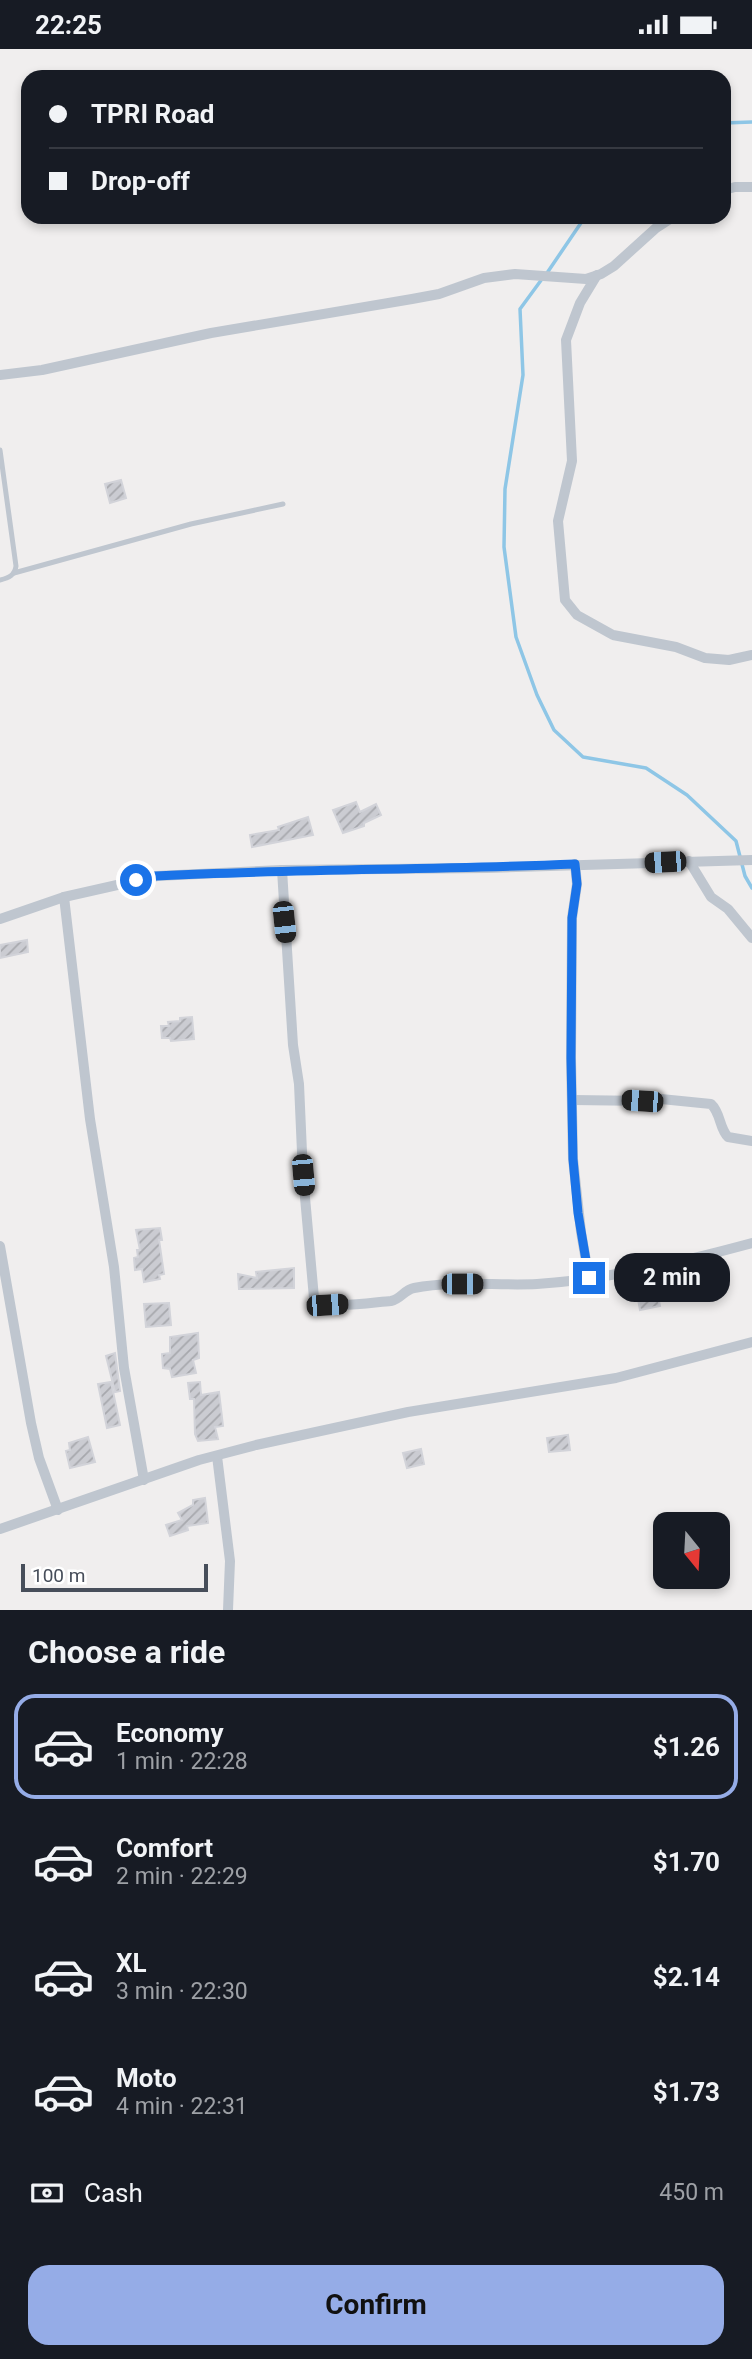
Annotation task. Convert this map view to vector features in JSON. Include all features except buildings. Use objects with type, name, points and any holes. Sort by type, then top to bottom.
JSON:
[{"type":"street","points":[[731,188],[752,187]]},
{"type":"street","points":[[0,375],[41,370],[211,333],[439,294],[484,278],[515,274],[586,279],[614,266],[662,224]]},
{"type":"street","points":[[597,275],[580,303],[566,340],[572,461],[558,521],[565,600],[577,615],[613,635],[676,647],[705,658],[729,660],[752,655]]},
{"type":"street","points":[[0,919],[64,897],[156,876],[282,870],[487,868],[751,860]]},
{"type":"street","points":[[689,861],[711,897],[728,909],[752,939]]},
{"type":"street","points":[[575,864],[577,884],[572,918],[571,1058],[576,1193],[589,1278]]},
{"type":"street","points":[[282,870],[293,1045],[299,1084],[303,1175],[316,1301],[327,1305],[391,1301],[397,1300],[413,1288],[462,1284],[535,1284],[589,1278],[662,1265],[752,1243]]},
{"type":"street","points":[[64,897],[90,1119],[114,1267],[124,1368],[144,1480]]},
{"type":"street","points":[[573,1100],[662,1099],[711,1104],[716,1109],[728,1137],[752,1141]]},
{"type":"street","points":[[0,1246],[31,1423],[39,1458],[58,1510]]},
{"type":"street","points":[[0,1529],[256,1445],[408,1412],[616,1378],[752,1342]]},
{"type":"street","points":[[217,1456],[230,1561],[228,1610]]},
{"type":"lane","points":[[0,450],[16,566],[14,573]]},
{"type":"lane","points":[[0,580],[14,573],[191,524],[283,504]]},
{"type":"waterway","points":[[731,123],[752,122]]},
{"type":"waterway","points":[[547,273],[580,224]]},
{"type":"waterway","points":[[542,279],[520,309],[523,375],[505,489],[504,547],[516,637],[537,695],[554,730],[583,757],[646,768],[687,795],[736,841],[745,876],[752,888]]},
{"type":"route","points":[[136,880],[156,876],[282,870],[487,868],[575,864],[577,884],[572,918],[571,1058],[573,1159],[578,1213],[589,1278]]}]
